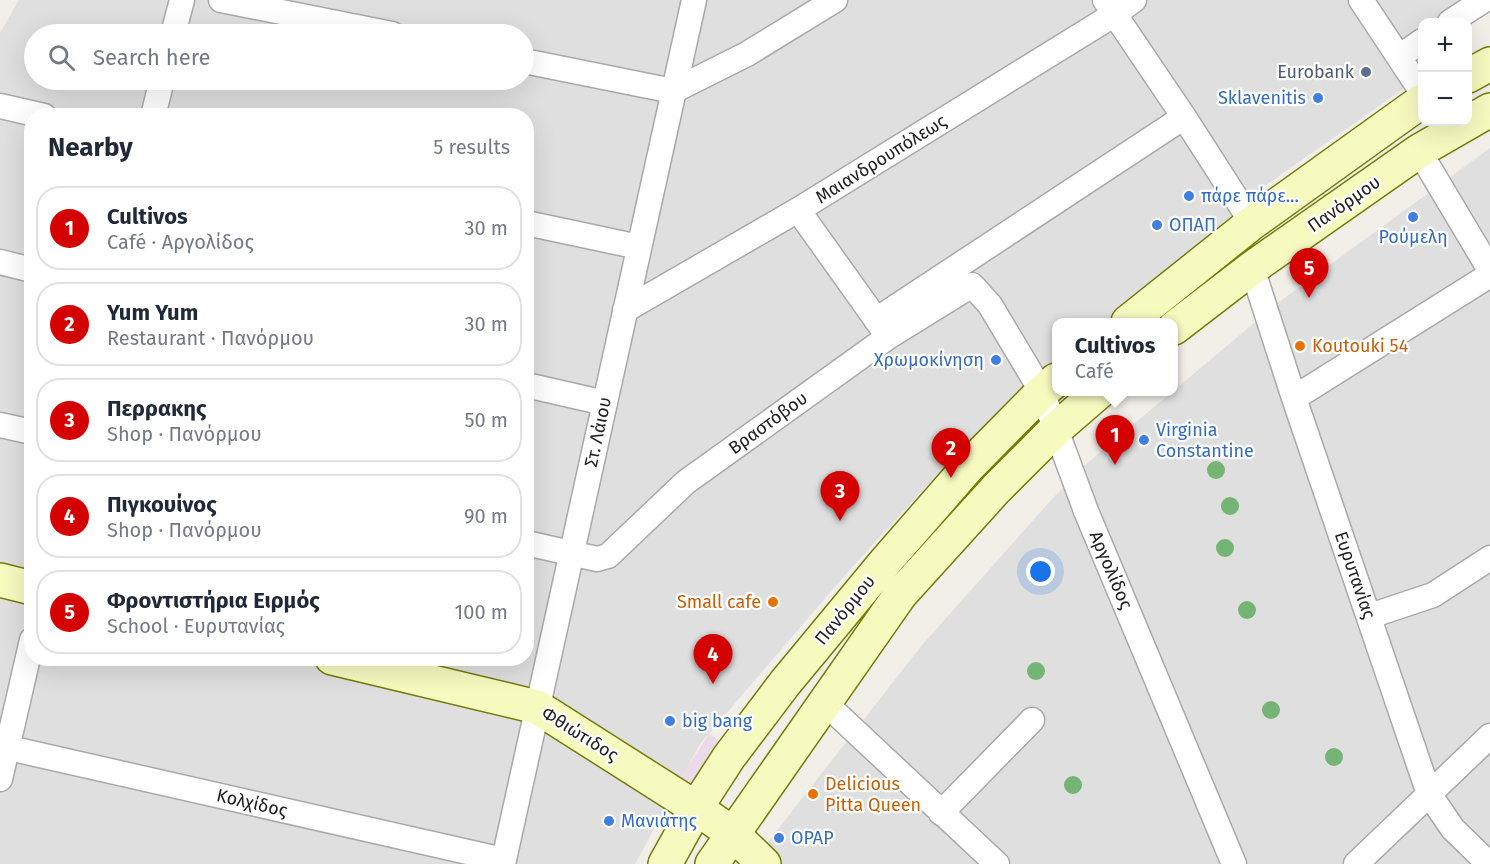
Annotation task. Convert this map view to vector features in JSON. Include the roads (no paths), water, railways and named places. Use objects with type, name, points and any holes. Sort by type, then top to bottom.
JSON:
[{"type":"street","points":[[176,24],[182,0]]},
{"type":"street","points":[[221,0],[342,24]]},
{"type":"street","name":"Στ. Λάιου","points":[[503,862],[694,0]]},
{"type":"street","points":[[534,63],[674,91],[747,54],[835,0]]},
{"type":"street","points":[[1361,0],[1418,86]]},
{"type":"street","points":[[1456,18],[1484,0]]},
{"type":"street","points":[[1118,5],[1184,117],[1252,223]]},
{"type":"street","name":"Μαιανδρουπόλεως","points":[[625,310],[798,210],[1118,5]]},
{"type":"street","points":[[1399,57],[1418,44]]},
{"type":"street","points":[[1472,73],[1490,64]]},
{"type":"street","points":[[155,108],[160,90]]},
{"type":"street","points":[[1133,318],[1252,223],[1418,103]]},
{"type":"street","points":[[0,106],[24,111]]},
{"type":"street","name":"Πανόρμου","points":[[1178,324],[1252,268],[1419,151],[1490,110]]},
{"type":"street","name":"Βραστόβου","points":[[534,545],[597,559],[608,556],[686,482],[882,328],[1184,117]]},
{"type":"street","points":[[1294,398],[1488,263],[1419,151]]},
{"type":"street","points":[[798,210],[882,328]]},
{"type":"street","points":[[534,225],[639,248]]},
{"type":"street","points":[[0,262],[24,268]]},
{"type":"street","name":"Ευρυτανίας","points":[[1252,268],[1429,794],[1453,829],[1489,864]]},
{"type":"street","name":"Βραστόβου","points":[[882,328],[972,285]]},
{"type":"street","name":"Αργολίδος","points":[[972,285],[990,305],[1049,386],[1055,430],[1086,511],[1234,864]]},
{"type":"street","name":"Πανόρμου","points":[[665,864],[696,808],[729,758],[785,683],[886,561],[968,467],[1049,386]]},
{"type":"street","points":[[534,387],[605,403]]},
{"type":"street","name":"Πανόρμου","points":[[712,864],[900,596],[996,489],[1055,430],[1094,396]]},
{"type":"street","points":[[0,425],[24,430]]},
{"type":"street","points":[[1370,616],[1433,595],[1490,558]]},
{"type":"street","points":[[0,580],[24,586]]},
{"type":"street","points":[[0,779],[3,747],[25,666]]},
{"type":"street","name":"Φθιώτιδος","points":[[365,666],[537,707],[696,808],[732,833],[764,864]]},
{"type":"street","points":[[824,702],[997,864]]},
{"type":"street","points":[[941,813],[1032,720]]},
{"type":"street","points":[[1356,864],[1490,736]]},
{"type":"street","name":"Κολχίδος","points":[[3,747],[503,862]]},
{"type":"place","name":"Eurobank","points":[[1366,72]]},
{"type":"place","name":"Sklavenitis","points":[[1318,98]]},
{"type":"place","name":"πάρε πάρε...","points":[[1189,196]]},
{"type":"place","name":"Ρούμελη","points":[[1413,217]]},
{"type":"place","name":"ΟΠΑΠ","points":[[1157,225]]},
{"type":"place","name":"Φροντιστήρια Ειρμός","points":[[1309,298]]},
{"type":"place","name":"Koutouki 54","points":[[1300,346]]},
{"type":"place","name":"Χρωμοκίνηση","points":[[996,360]]},
{"type":"place","name":"Virginia Constantine","points":[[1144,440]]},
{"type":"place","name":"Cultivos","points":[[1115,465]]},
{"type":"place","name":"Yum Yum","points":[[951,478]]},
{"type":"place","name":"Περρακης","points":[[840,521]]},
{"type":"place","name":"Small cafe","points":[[773,602]]},
{"type":"place","name":"Πιγκουίνος","points":[[713,684]]},
{"type":"place","name":"big bang","points":[[670,721]]},
{"type":"place","name":"Delicious Pitta Queen","points":[[813,794]]},
{"type":"place","name":"Μανιάτης","points":[[609,821]]},
{"type":"place","name":"OPAP","points":[[779,838]]}]
